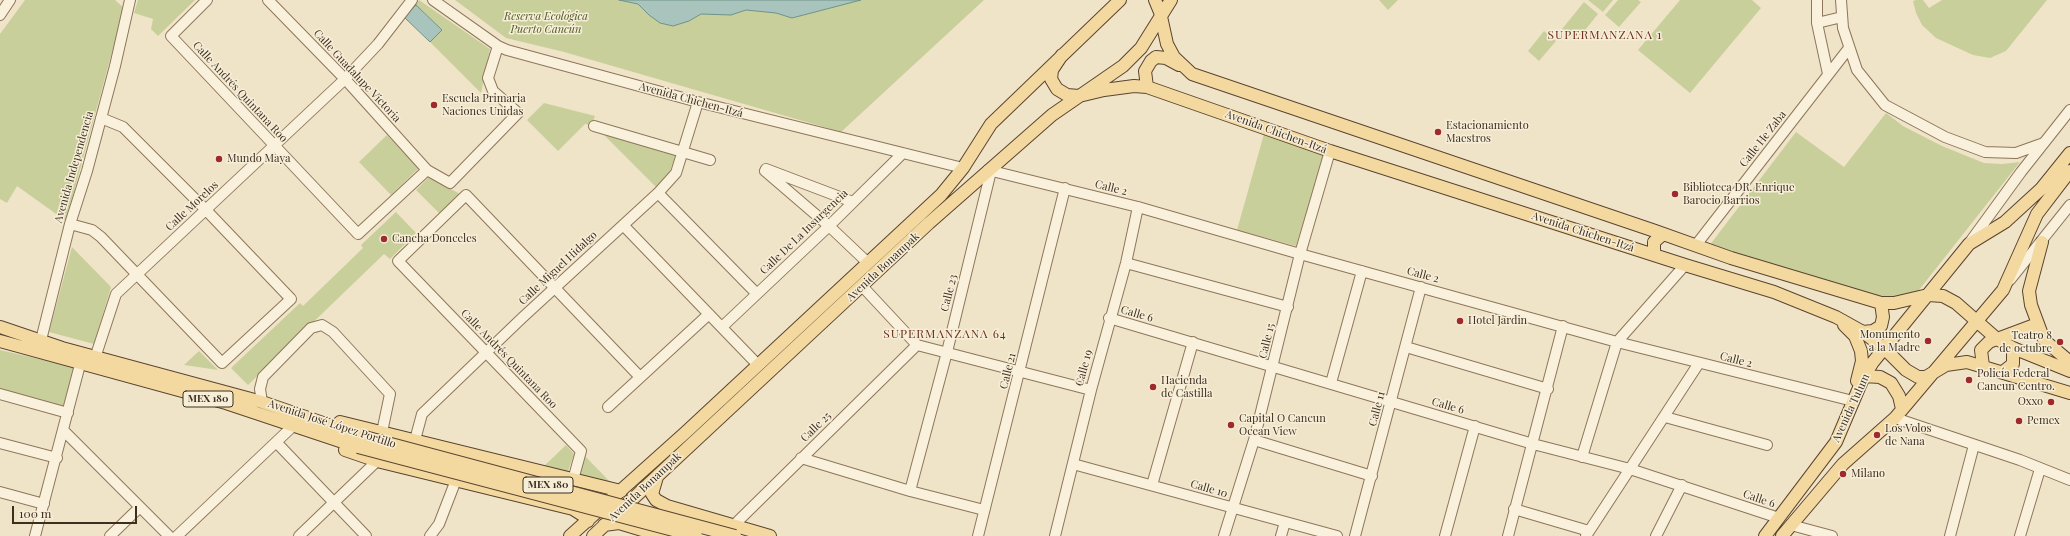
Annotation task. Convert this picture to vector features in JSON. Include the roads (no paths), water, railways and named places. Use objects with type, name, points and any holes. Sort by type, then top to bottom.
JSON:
[{"type":"main road","name":"Avenida Bonampak","points":[[570,536],[621,491],[941,195],[963,168],[991,124],[1120,0]]},
{"type":"main road","points":[[1155,0],[1167,44],[1174,57],[1182,67]]},
{"type":"main road","name":"Avenida Bonampak","points":[[593,536],[929,223],[1052,115],[1123,66],[1141,48],[1171,0]]},
{"type":"main road","points":[[1062,55],[1052,70],[1052,82],[1060,92],[1079,96]]},
{"type":"main road","points":[[1147,86],[1146,67],[1156,58],[1166,58],[1192,74],[1731,258],[1881,303],[1894,303],[1928,295],[1942,296],[1956,303],[1997,339],[2013,348],[2070,371]]},
{"type":"main road","name":"Avenida Chichen-Itzá","points":[[1079,96],[1111,89],[1147,86],[1330,151],[1684,266],[1774,292],[1836,317],[1863,332],[1885,349],[1912,375],[1926,377],[1946,365],[1967,362],[2070,393]]},
{"type":"main road","name":"Avenida Tulum","points":[[1765,536],[1836,442],[1864,376],[1928,295],[1969,244],[2004,222],[2041,189],[2070,153]]},
{"type":"main road","name":"Avenida Tulum","points":[[1782,536],[1843,464],[1899,413],[2002,290],[2037,214],[2070,171]]},
{"type":"main road","points":[[1654,255],[1654,242],[1663,234]]},
{"type":"main road","points":[[2042,242],[2029,291],[2037,324],[2044,340],[2070,362]]},
{"type":"main road","points":[[1720,276],[1730,270],[1731,258]]},
{"type":"main road","points":[[1863,332],[1873,331],[1881,326],[1883,317],[1881,303]]},
{"type":"main road","points":[[1836,317],[1855,336],[1861,351],[1862,361],[1853,401]]},
{"type":"main road","points":[[1983,366],[1981,350],[1989,342],[2037,324]]},
{"type":"main road","name":"Avenida José López Portillo","points":[[0,327],[41,340],[88,360],[226,403],[293,426],[734,531]]},
{"type":"main road","name":"Avenida José López Portillo","points":[[0,341],[88,360],[262,402],[294,412],[359,442],[696,536]]},
{"type":"main road","points":[[2003,372],[2013,364],[2013,348]]},
{"type":"main road","points":[[1864,376],[1880,378],[1891,383],[1899,396],[1899,413]]},
{"type":"main road","points":[[294,412],[382,432],[621,491]]},
{"type":"main road","points":[[293,426],[348,451],[377,461],[573,509],[584,516],[588,521]]},
{"type":"main road","points":[[657,476],[652,494],[656,500],[667,506],[734,531],[770,536]]},
{"type":"main road","points":[[560,506],[566,505],[575,496],[576,490],[572,479]]},
{"type":"main road","points":[[660,535],[650,526],[649,516],[654,508],[662,505],[667,506]]},
{"type":"main road","points":[[604,526],[619,523],[630,531],[660,535]]},
{"type":"street","points":[[0,15],[10,0]]},
{"type":"street","name":"Avenida Independencia","points":[[41,340],[70,224],[101,118],[129,0]]},
{"type":"street","name":"Calle Andrés Quintana Roo","points":[[207,0],[171,36],[358,234],[427,170]]},
{"type":"street","name":"Calle Guadalupe Victoria","points":[[268,0],[344,79],[427,170],[450,183],[518,113],[493,91],[488,78],[498,46]]},
{"type":"street","name":"Calle Morelos","points":[[35,536],[68,413],[88,360],[116,294],[344,79],[378,44],[412,0]]},
{"type":"street","name":"Avenida Chichen-Itzá","points":[[433,0],[498,46],[698,102],[963,168]]},
{"type":"street","points":[[1817,0],[1817,23],[1828,74]]},
{"type":"street","points":[[1841,0],[1842,17],[1849,48],[1857,70],[1885,105],[1945,137],[1984,152],[2016,153],[2044,143]]},
{"type":"street","points":[[1817,23],[1842,17]]},
{"type":"street","name":"Calle He Zaba","points":[[1696,245],[1849,48]]},
{"type":"street","name":"Calle Miguel Hidalgo","points":[[415,440],[422,414],[554,288],[658,193],[676,173],[698,102]]},
{"type":"street","name":"Avenida Tulum","points":[[1969,244],[2021,172],[2070,110]]},
{"type":"street","points":[[70,224],[92,230],[101,237],[222,363],[291,300],[206,210],[123,127],[101,118]]},
{"type":"street","points":[[594,126],[710,160]]},
{"type":"street","name":"Calle 15","points":[[1224,536],[1254,440],[1300,254],[1330,151]]},
{"type":"street","name":"Calle De La Insurgencia","points":[[722,327],[829,226],[903,153]]},
{"type":"street","points":[[853,202],[766,169],[765,171],[829,226],[868,263]]},
{"type":"street","name":"Calle 2","points":[[990,171],[1065,188],[1138,207],[1300,254],[1617,342],[1853,401]]},
{"type":"street","name":"Calle 23","points":[[910,491],[947,352],[990,171]]},
{"type":"street","name":"Calle 21","points":[[978,536],[1065,188]]},
{"type":"street","points":[[658,193],[756,294]]},
{"type":"street","name":"Calle Andrés Quintana Roo","points":[[554,288],[466,195],[398,261],[581,451],[572,479]]},
{"type":"street","name":"Avenida Tulum","points":[[2002,290],[2066,214],[2070,205]]},
{"type":"street","name":"Calle 19","points":[[1056,536],[1109,318],[1126,263],[1138,207]]},
{"type":"street","points":[[623,225],[758,365]]},
{"type":"street","points":[[1126,263],[1288,307]]},
{"type":"street","points":[[1582,457],[1617,342],[1684,266]]},
{"type":"street","points":[[1330,383],[1362,271]]},
{"type":"street","points":[[862,286],[917,345],[1091,390]]},
{"type":"street","name":"Calle 11","points":[[1355,536],[1406,348],[1420,287]]},
{"type":"street","points":[[554,288],[640,377]]},
{"type":"street","points":[[608,407],[709,314]]},
{"type":"street","name":"Calle 6","points":[[1109,318],[1273,365],[1533,444],[1630,469],[1779,518]]},
{"type":"street","points":[[262,402],[260,389],[264,377],[311,328],[322,325],[333,332],[390,394],[382,432]]},
{"type":"street","points":[[1508,536],[1514,509],[1548,389],[1563,326]]},
{"type":"street","points":[[1152,485],[1193,342]]},
{"type":"street","name":"Calle 25","points":[[734,531],[802,458],[917,345]]},
{"type":"street","points":[[1406,348],[1548,389]]},
{"type":"street","points":[[1514,509],[1587,534],[1699,363]]},
{"type":"street","points":[[0,394],[68,413]]},
{"type":"street","points":[[1899,413],[1974,445],[2070,480]]},
{"type":"street","points":[[1665,417],[1767,445]]},
{"type":"street","points":[[177,536],[293,426]]},
{"type":"street","points":[[1445,536],[1474,426]]},
{"type":"street","points":[[64,430],[169,536]]},
{"type":"street","points":[[1254,440],[1372,476]]},
{"type":"street","points":[[0,442],[57,458]]},
{"type":"street","points":[[276,442],[366,536]]},
{"type":"street","points":[[1950,536],[1974,445]]},
{"type":"street","points":[[802,458],[910,491],[984,510]]},
{"type":"street","points":[[299,536],[377,461]]},
{"type":"street","name":"Calle 10","points":[[1073,464],[1337,536]]},
{"type":"street","points":[[2020,536],[2040,469]]},
{"type":"street","points":[[430,536],[439,524],[456,480]]},
{"type":"street","points":[[1656,536],[1682,485]]},
{"type":"street","points":[[0,492],[44,504]]},
{"type":"street","points":[[110,536],[140,507]]},
{"type":"street","points":[[1281,536],[1285,522]]},
{"type":"street","points":[[1791,525],[1832,536]]},
{"type":"water","points":[[619,0],[861,0],[792,18],[776,13],[746,10],[731,15],[701,14],[689,21],[673,26],[660,23],[638,4]]},
{"type":"water","points":[[416,5],[442,30],[430,42],[404,17]]},
{"type":"place","name":"Escuela Primaria Naciones Unidas","points":[[434,105]]},
{"type":"place","name":"Estacionamiento Maestros","points":[[1438,132]]},
{"type":"place","name":"Mundo Maya","points":[[219,159]]},
{"type":"place","name":"Biblioteca DR. Enrique Barocio Barrios","points":[[1675,194]]},
{"type":"place","name":"Cancha Donceles","points":[[384,239]]},
{"type":"place","name":"Hotel Jardin","points":[[1460,321]]},
{"type":"place","name":"Monumento a la Madre","points":[[1928,341]]},
{"type":"place","name":"Teatro 8 de octubre","points":[[2060,342]]},
{"type":"place","name":"Policía Federal Cancun Centro.","points":[[1969,380]]},
{"type":"place","name":"Hacienda de Castilla","points":[[1153,387]]},
{"type":"place","name":"Oxxo","points":[[2051,402]]},
{"type":"place","name":"Pemex","points":[[2019,421]]},
{"type":"place","name":"Capital O Cancun Ocean View","points":[[1231,425]]},
{"type":"place","name":"Los Volos de Nana","points":[[1877,435]]},
{"type":"place","name":"Milano","points":[[1843,474]]},
{"type":"district","name":"SUPERMANZANA 1","points":[[1605,35]]},
{"type":"district","name":"SUPERMANZANA 64","points":[[945,334]]},
{"type":"park label","name":"Reserva Ecológica Puerto Cancún","points":[[546,23]]}]
